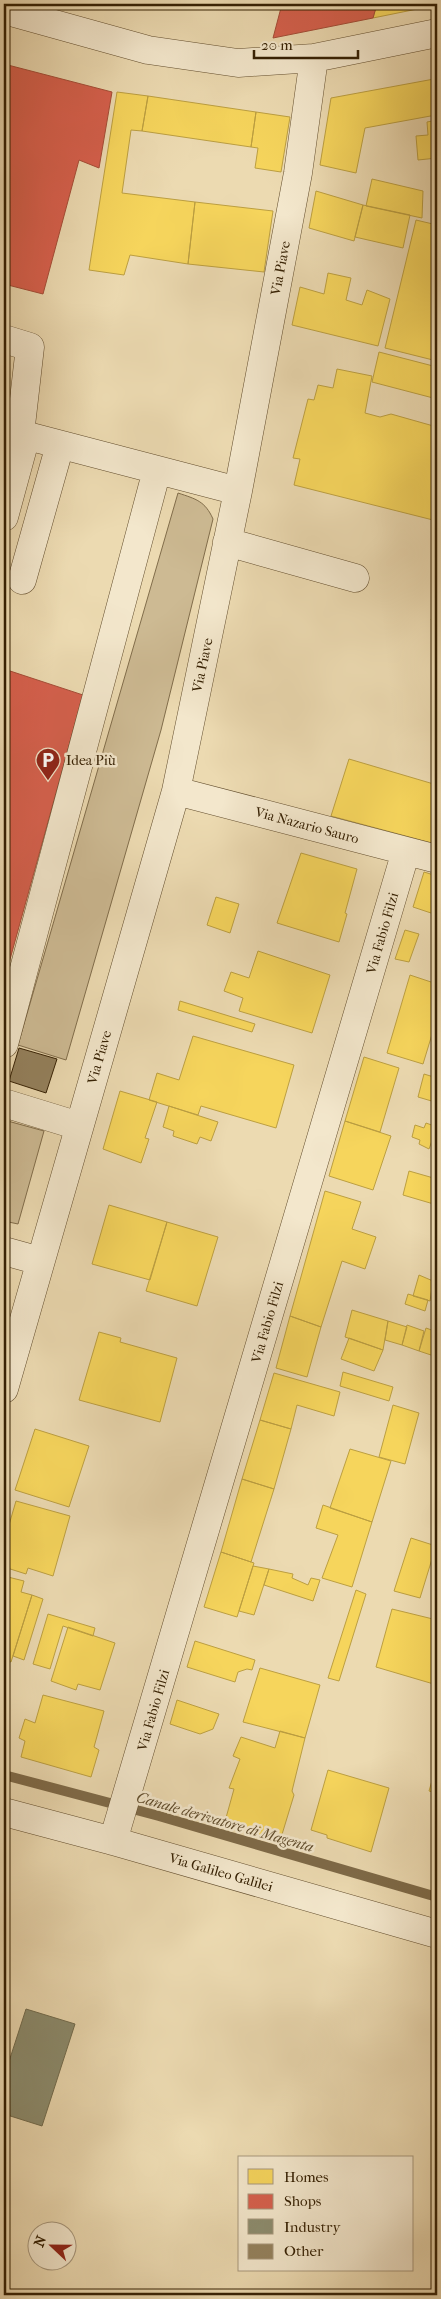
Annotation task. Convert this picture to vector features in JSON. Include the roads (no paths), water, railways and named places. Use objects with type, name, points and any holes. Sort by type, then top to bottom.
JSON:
[{"type":"street","points":[[4,10],[148,50],[238,63],[314,58],[437,33]]},
{"type":"street","name":"Via Piave","points":[[4,1389],[176,790],[238,491],[298,173],[314,58]]},
{"type":"street","points":[[4,339],[30,347],[4,517]]},
{"type":"street","points":[[17,433],[238,491]]},
{"type":"street","points":[[22,580],[60,445]]},
{"type":"street","points":[[4,1044],[157,470]]},
{"type":"street","points":[[227,542],[355,578]]},
{"type":"street","name":"Via Nazario Sauro","points":[[176,790],[437,859]]},
{"type":"street","name":"Via Fabio Filzi","points":[[116,1834],[406,851]]},
{"type":"street","points":[[4,1103],[79,1126]]},
{"type":"street","points":[[4,1251],[40,1261]]},
{"type":"street","name":"Via Galileo Galilei","points":[[4,1812],[116,1834],[437,1934]]},
{"type":"waterway","name":"Canale derivatore di Magenta","points":[[4,1775],[159,1816],[437,1897]]},
{"type":"place","name":"Idea Più","points":[[48,781]]}]
